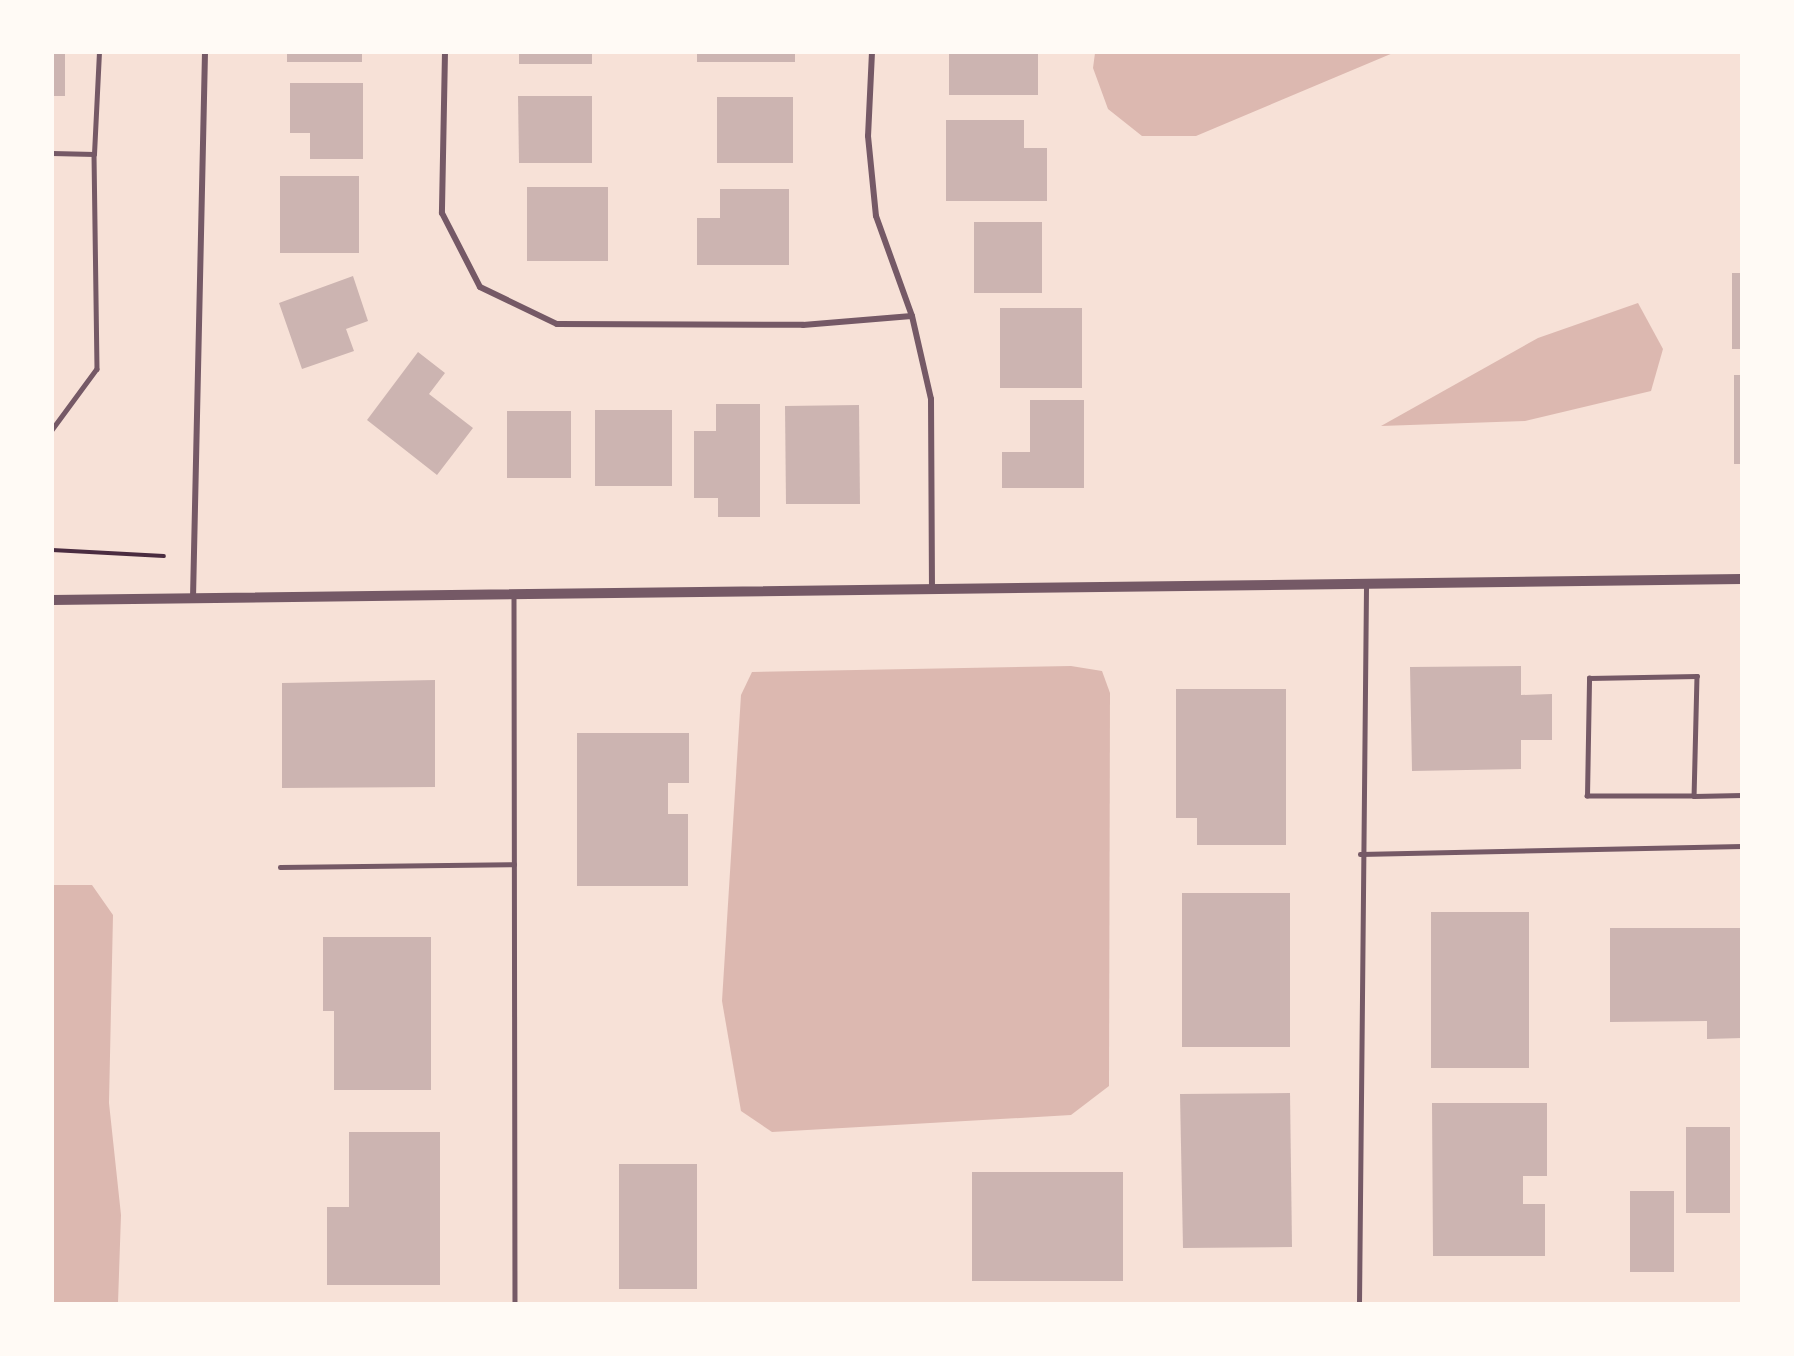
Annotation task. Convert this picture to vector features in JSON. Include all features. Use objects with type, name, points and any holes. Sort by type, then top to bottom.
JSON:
[{"type":"street","points":[[193,598],[205,52]]},
{"type":"street","points":[[445,52],[442,213],[480,287],[557,324],[803,325],[912,316]]},
{"type":"street","points":[[872,52],[868,136],[876,216],[912,316],[931,399],[932,591]]},
{"type":"street","points":[[52,600],[932,591],[1742,579]]},
{"type":"lane","points":[[52,430],[97,369],[94,154],[99,52]]},
{"type":"lane","points":[[52,153],[94,154]]},
{"type":"lane","points":[[1359,1304],[1360,854],[1366,584]]},
{"type":"lane","points":[[514,596],[515,1304]]},
{"type":"lane","points":[[1694,796],[1697,676],[1589,678],[1587,796],[1694,796],[1742,795]]},
{"type":"lane","points":[[1360,854],[1742,846]]},
{"type":"lane","points":[[280,867],[514,864]]},
{"type":"path","points":[[52,550],[164,556]]},
{"type":"shaded area","points":[[1095,52],[1393,53],[1196,136],[1142,136],[1108,109],[1093,68]]},
{"type":"shaded area","points":[[1638,303],[1663,349],[1651,391],[1525,421],[1381,426],[1538,338]]},
{"type":"shaded area","points":[[1071,666],[1102,671],[1110,693],[1109,1086],[1071,1115],[772,1132],[741,1111],[722,1001],[741,695],[752,672]]},
{"type":"shaded area","points":[[53,885],[92,885],[113,915],[109,1103],[121,1215],[118,1303],[53,1303]]},
{"type":"building","points":[[52,52],[65,52],[65,96],[52,96]]},
{"type":"building","points":[[287,52],[362,52],[362,62],[287,62]]},
{"type":"building","points":[[519,52],[592,52],[592,64],[519,64]]},
{"type":"building","points":[[697,52],[795,52],[795,62],[697,62]]},
{"type":"building","points":[[949,52],[1038,52],[1038,95],[949,95]]},
{"type":"building","points":[[290,83],[363,83],[363,159],[310,159],[310,133],[290,133]]},
{"type":"building","points":[[518,96],[592,96],[592,163],[519,163]]},
{"type":"building","points":[[717,97],[793,97],[793,163],[717,163]]},
{"type":"building","points":[[946,120],[1024,120],[1024,148],[1047,148],[1047,201],[946,201]]},
{"type":"building","points":[[280,176],[359,176],[359,253],[280,253]]},
{"type":"building","points":[[527,187],[608,187],[608,261],[527,261]]},
{"type":"building","points":[[720,189],[789,189],[789,265],[697,265],[697,218],[720,218]]},
{"type":"building","points":[[974,222],[1042,222],[1042,293],[974,293]]},
{"type":"building","points":[[1732,273],[1742,273],[1742,349],[1732,349]]},
{"type":"building","points":[[353,276],[368,321],[346,329],[354,351],[302,369],[279,303]]},
{"type":"building","points":[[1000,308],[1082,308],[1082,388],[1000,388]]},
{"type":"building","points":[[418,352],[445,373],[429,394],[473,428],[437,475],[367,420]]},
{"type":"building","points":[[1734,375],[1742,375],[1742,464],[1734,464]]},
{"type":"building","points":[[1030,400],[1084,400],[1084,488],[1002,488],[1002,452],[1030,452]]},
{"type":"building","points":[[716,404],[760,404],[760,517],[718,517],[718,498],[694,498],[694,431],[716,431]]},
{"type":"building","points":[[859,405],[860,504],[786,504],[785,406]]},
{"type":"building","points":[[595,410],[672,410],[672,486],[595,486]]},
{"type":"building","points":[[507,411],[571,411],[571,478],[507,478]]},
{"type":"building","points":[[1521,666],[1521,695],[1552,694],[1552,740],[1521,740],[1521,769],[1412,771],[1410,667]]},
{"type":"building","points":[[435,680],[435,787],[282,788],[282,683]]},
{"type":"building","points":[[1176,689],[1286,689],[1286,845],[1197,845],[1197,818],[1176,818]]},
{"type":"building","points":[[577,733],[689,733],[689,783],[668,783],[668,814],[688,814],[688,886],[577,886]]},
{"type":"building","points":[[1182,893],[1290,893],[1290,1047],[1182,1047]]},
{"type":"building","points":[[1431,912],[1529,912],[1529,1068],[1431,1068]]},
{"type":"building","points":[[1610,928],[1742,928],[1742,1038],[1707,1039],[1707,1021],[1610,1022]]},
{"type":"building","points":[[323,937],[431,937],[431,1090],[334,1090],[334,1011],[323,1011]]},
{"type":"building","points":[[1290,1093],[1292,1247],[1183,1248],[1180,1094]]},
{"type":"building","points":[[1432,1103],[1547,1103],[1547,1176],[1523,1176],[1523,1204],[1545,1204],[1545,1256],[1433,1256]]},
{"type":"building","points":[[1686,1127],[1730,1127],[1730,1213],[1686,1213]]},
{"type":"building","points":[[349,1132],[440,1132],[440,1285],[327,1285],[327,1207],[349,1207]]},
{"type":"building","points":[[619,1164],[697,1164],[697,1289],[619,1289]]},
{"type":"building","points":[[972,1172],[1123,1172],[1123,1281],[972,1281]]},
{"type":"building","points":[[1630,1191],[1674,1191],[1674,1272],[1630,1272]]}]
